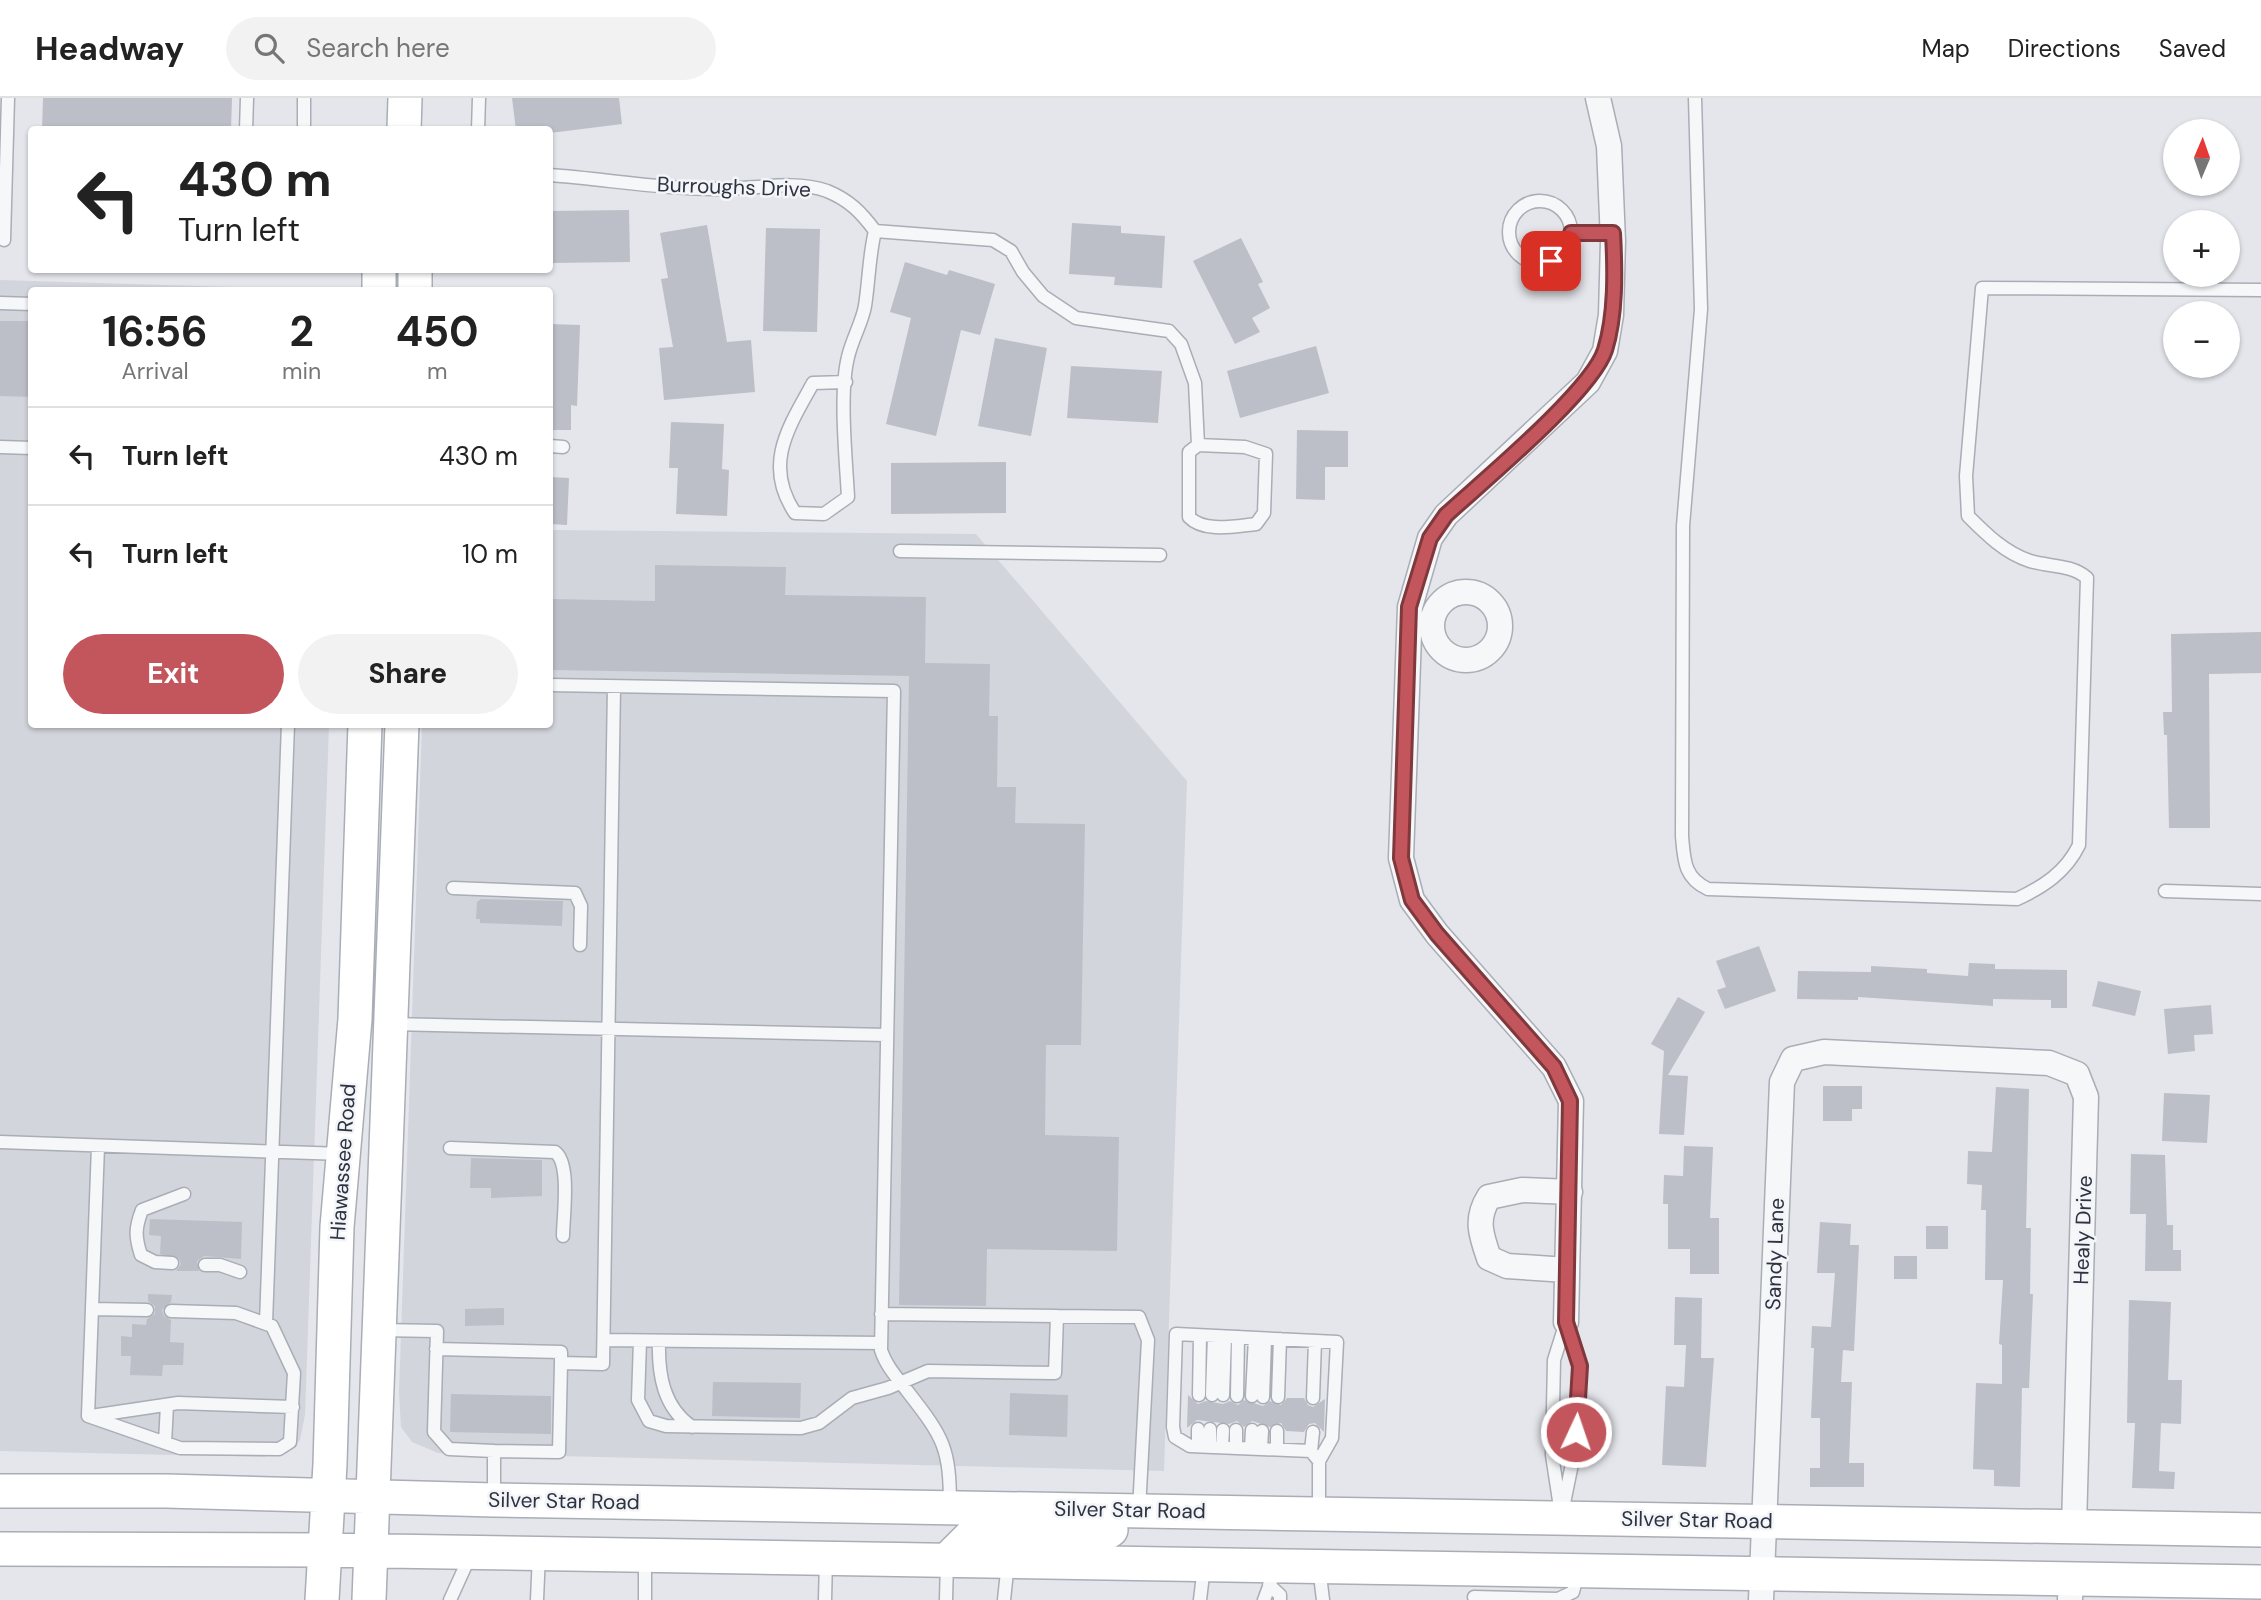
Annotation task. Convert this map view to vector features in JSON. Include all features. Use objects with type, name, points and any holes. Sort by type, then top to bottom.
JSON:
[{"type":"main road","points":[[404,126],[405,98]]},
{"type":"main road","name":"Hiawassee Road","points":[[323,1600],[337,1227],[355,1019],[365,728]]},
{"type":"main road","name":"Hiawassee Road","points":[[369,1600],[402,728]]},
{"type":"main road","name":"Silver Star Road","points":[[0,1491],[2261,1531]]},
{"type":"main road","points":[[947,1560],[972,1535],[982,1531],[1106,1533],[1139,1511]]},
{"type":"main road","points":[[0,1549],[324,1550],[1205,1565],[1273,1576],[1318,1567],[1475,1589],[1578,1571],[1761,1587],[2071,1589],[2261,1582]]},
{"type":"street","points":[[1566,1322],[1570,1101],[1554,1067],[1437,934],[1412,900],[1401,858],[1420,628],[1409,607],[1430,538],[1446,515],[1588,382],[1605,351],[1611,316],[1613,233],[1609,146],[1598,98]]},
{"type":"street","name":"Sandy Lane","points":[[1761,1587],[1782,1082],[1793,1059],[1824,1052],[1940,1059]]},
{"type":"street","name":"Healy Drive","points":[[1940,1059],[2049,1063],[2077,1074],[2086,1097],[2074,1527]]},
{"type":"street","points":[[1567,1270],[1507,1265],[1489,1258],[1479,1231],[1482,1209],[1489,1197],[1522,1190],[1570,1192]]},
{"type":"lane","points":[[4,240],[8,98]]},
{"type":"lane","points":[[246,126],[247,98]]},
{"type":"lane","points":[[303,126],[304,98]]},
{"type":"lane","points":[[478,126],[479,98]]},
{"type":"lane","points":[[1695,98],[1701,309],[1683,526],[1682,836],[1684,867],[1696,883],[1708,889],[2017,899],[2044,887],[2073,858],[2079,845],[2087,578],[2079,570],[2028,561],[1992,541],[1968,516],[1966,476],[1982,288],[2261,290]]},
{"type":"lane","name":"Burroughs Drive","points":[[553,176],[629,181],[664,188],[789,187],[825,190],[858,207],[875,231]]},
{"type":"lane","points":[[1540,201],[1562,210],[1571,233],[1569,244],[1562,254],[1539,264],[1517,254],[1508,232],[1511,220],[1518,210],[1540,201]]},
{"type":"lane","points":[[846,382],[813,383],[788,428],[779,459],[783,495],[795,513],[824,514],[848,497],[844,435],[847,358],[864,307],[875,231],[993,240],[1011,251],[1023,272],[1043,296],[1076,318],[1169,331],[1181,344],[1195,383],[1198,445]]},
{"type":"lane","points":[[1571,233],[1613,233]]},
{"type":"lane","points":[[0,303],[28,304]]},
{"type":"lane","points":[[1198,445],[1245,447],[1266,454],[1264,513],[1256,524],[1218,528],[1194,523],[1189,517],[1189,452],[1198,445]]},
{"type":"lane","points":[[553,446],[563,447]]},
{"type":"lane","points":[[0,447],[28,448]]},
{"type":"lane","points":[[900,551],[1160,555]]},
{"type":"lane","points":[[553,685],[894,691],[881,1343],[883,1358],[933,1424],[945,1446],[950,1469],[950,1507]]},
{"type":"lane","points":[[561,1363],[603,1364],[614,687]]},
{"type":"lane","points":[[266,1323],[288,728]]},
{"type":"lane","points":[[453,888],[575,893],[581,906],[580,945]]},
{"type":"lane","points":[[2165,891],[2261,894]]},
{"type":"lane","points":[[390,1024],[609,1031],[887,1035]]},
{"type":"lane","points":[[0,1142],[343,1154]]},
{"type":"lane","points":[[88,1416],[98,1146]]},
{"type":"lane","points":[[450,1148],[555,1152],[559,1155],[564,1168],[563,1236]]},
{"type":"lane","points":[[172,1263],[155,1262],[141,1255],[135,1238],[136,1225],[142,1210],[184,1194]]},
{"type":"lane","points":[[205,1265],[220,1265],[240,1272]]},
{"type":"lane","points":[[92,1308],[147,1310]]},
{"type":"lane","points":[[88,1416],[180,1448],[279,1449],[290,1442],[294,1373],[272,1326],[236,1313],[171,1311]]},
{"type":"lane","points":[[881,1314],[1139,1317],[1149,1340],[1139,1511]]},
{"type":"lane","points":[[640,1341],[638,1400],[644,1414],[654,1424],[693,1427],[810,1427],[827,1418],[852,1398],[937,1369],[1055,1373],[1057,1316]]},
{"type":"lane","points":[[1561,1518],[1574,1454],[1580,1366],[1566,1322]]},
{"type":"lane","points":[[1561,1518],[1552,1455],[1554,1360],[1566,1322]]},
{"type":"lane","points":[[380,1330],[437,1331],[436,1349],[433,1432],[443,1446],[456,1451],[559,1452],[561,1352],[436,1349]]},
{"type":"lane","points":[[1176,1334],[1337,1342],[1332,1438],[1315,1456],[1277,1448],[1190,1446],[1175,1437],[1172,1427],[1176,1334]]},
{"type":"lane","points":[[1200,1336],[1211,1395],[1226,1337]]},
{"type":"lane","points":[[1226,1337],[1237,1396]]},
{"type":"lane","points":[[1258,1397],[1260,1338]]},
{"type":"lane","points":[[1278,1397],[1280,1339]]},
{"type":"lane","points":[[604,1340],[881,1343]]},
{"type":"lane","points":[[659,1341],[661,1381],[674,1412],[693,1427]]},
{"type":"lane","points":[[1313,1398],[1315,1341]]},
{"type":"lane","points":[[88,1416],[166,1405],[293,1407]]},
{"type":"lane","points":[[165,1443],[166,1405]]},
{"type":"lane","points":[[1210,1446],[1217,1429]]},
{"type":"lane","points":[[1210,1446],[1217,1429]]},
{"type":"lane","points":[[1217,1429],[1236,1447]]},
{"type":"lane","points":[[1256,1448],[1257,1430]]},
{"type":"lane","points":[[1277,1431],[1277,1448]]},
{"type":"lane","points":[[1313,1432],[1319,1514]]},
{"type":"lane","points":[[494,1451],[494,1500]]},
{"type":"lane","points":[[450,1600],[471,1553]]},
{"type":"lane","points":[[537,1600],[538,1554]]},
{"type":"lane","points":[[645,1556],[645,1600]]},
{"type":"lane","points":[[825,1600],[826,1558]]},
{"type":"lane","points":[[946,1600],[947,1560]]},
{"type":"lane","points":[[1003,1600],[1008,1561]]},
{"type":"lane","points":[[1200,1600],[1205,1565]]},
{"type":"lane","points":[[1318,1567],[1323,1600]]},
{"type":"lane","points":[[1264,1600],[1273,1576]]},
{"type":"lane","points":[[1273,1576],[1280,1600]]},
{"type":"shaded area","points":[[0,280],[230,287],[28,287],[28,728],[329,728],[305,1415],[300,1440],[288,1451],[264,1457],[0,1451]]},
{"type":"shaded area","points":[[553,530],[976,534],[1187,781],[1164,1471],[438,1453],[412,1442],[401,1427],[399,1393],[422,728],[553,728]]},
{"type":"building","points":[[43,98],[232,98],[231,126],[42,126]]},
{"type":"building","points":[[512,98],[619,98],[622,124],[553,133],[553,126],[516,126]]},
{"type":"building","points":[[629,210],[630,262],[553,263],[553,211]]},
{"type":"building","points":[[1072,223],[1121,226],[1121,233],[1165,236],[1162,288],[1114,285],[1115,277],[1069,274]]},
{"type":"building","points":[[707,225],[727,342],[751,340],[755,392],[664,400],[659,348],[673,347],[661,279],[668,278],[660,233]]},
{"type":"building","points":[[766,228],[820,229],[817,332],[763,331]]},
{"type":"building","points":[[1241,238],[1263,282],[1258,284],[1270,308],[1252,318],[1260,332],[1235,344],[1193,261]]},
{"type":"building","points":[[905,262],[947,275],[949,270],[995,284],[980,335],[961,330],[936,436],[886,424],[911,318],[890,312]]},
{"type":"building","points":[[0,321],[28,321],[28,397],[0,396]]},
{"type":"building","points":[[553,324],[580,325],[577,406],[571,405],[571,430],[553,430]]},
{"type":"building","points":[[995,338],[1047,348],[1031,436],[978,426]]},
{"type":"building","points":[[1316,346],[1329,393],[1240,418],[1227,371]]},
{"type":"building","points":[[1071,366],[1162,371],[1158,423],[1067,418]]},
{"type":"building","points":[[671,422],[724,424],[722,469],[729,470],[727,516],[676,514],[678,468],[669,468]]},
{"type":"building","points":[[1297,430],[1348,431],[1348,467],[1325,467],[1325,500],[1296,499]]},
{"type":"building","points":[[1006,462],[1006,513],[891,514],[891,463]]},
{"type":"building","points":[[553,477],[569,478],[567,525],[553,524]]},
{"type":"building","points":[[655,565],[786,567],[785,595],[926,597],[925,663],[990,664],[989,716],[998,716],[997,787],[1016,787],[1015,823],[1085,824],[1081,1045],[1046,1045],[1045,1135],[1119,1137],[1117,1251],[987,1249],[986,1306],[899,1305],[909,676],[553,670],[553,599],[655,601]]},
{"type":"building","points":[[2261,632],[2261,673],[2209,674],[2210,828],[2169,828],[2167,735],[2164,735],[2163,712],[2172,712],[2171,634]]},
{"type":"building","points":[[481,899],[563,901],[562,926],[480,923],[480,919],[476,919],[477,902]]},
{"type":"building","points":[[1759,946],[1776,991],[1725,1009],[1717,990],[1726,987],[1716,961]]},
{"type":"building","points":[[1969,963],[1995,964],[1995,969],[2067,970],[2067,1008],[2051,1008],[2051,1000],[1993,999],[1993,1006],[1858,997],[1858,1000],[1797,999],[1798,971],[1871,972],[1871,966],[1927,969],[1927,973],[1968,976]]},
{"type":"building","points":[[2098,981],[2141,991],[2135,1016],[2092,1006]]},
{"type":"building","points":[[1678,997],[1705,1012],[1668,1075],[1688,1076],[1684,1135],[1659,1134],[1664,1051],[1651,1044]]},
{"type":"building","points":[[2211,1005],[2213,1034],[2194,1035],[2195,1051],[2168,1054],[2164,1009]]},
{"type":"building","points":[[1823,1086],[1862,1086],[1862,1109],[1852,1109],[1852,1121],[1823,1121]]},
{"type":"building","points":[[1996,1087],[2029,1089],[2026,1228],[2031,1228],[2030,1294],[2033,1294],[2029,1388],[2022,1388],[2020,1487],[1994,1486],[1994,1470],[1973,1469],[1976,1383],[2002,1384],[2002,1345],[1999,1344],[2003,1280],[1985,1280],[1986,1210],[1981,1210],[1982,1185],[1967,1184],[1968,1151],[1992,1152]]},
{"type":"building","points":[[2164,1093],[2210,1095],[2207,1143],[2162,1141]]},
{"type":"building","points":[[1684,1146],[1713,1147],[1710,1218],[1719,1218],[1719,1274],[1690,1274],[1690,1249],[1668,1249],[1668,1204],[1663,1204],[1664,1175],[1683,1176]]},
{"type":"building","points":[[2131,1154],[2165,1155],[2167,1225],[2173,1225],[2173,1250],[2181,1250],[2181,1271],[2145,1271],[2146,1214],[2130,1214]]},
{"type":"building","points":[[471,1158],[542,1160],[542,1196],[491,1198],[491,1188],[470,1188]]},
{"type":"building","points":[[150,1219],[242,1222],[241,1259],[204,1256],[197,1261],[199,1271],[176,1271],[181,1264],[179,1259],[160,1254],[161,1236],[149,1235]]},
{"type":"building","points":[[1820,1222],[1851,1224],[1850,1245],[1859,1245],[1854,1351],[1843,1350],[1841,1382],[1852,1382],[1849,1463],[1864,1463],[1864,1487],[1810,1487],[1810,1468],[1820,1468],[1820,1418],[1811,1418],[1814,1348],[1811,1348],[1812,1326],[1831,1327],[1835,1273],[1817,1273]]},
{"type":"building","points":[[1926,1226],[1948,1226],[1948,1249],[1926,1249]]},
{"type":"building","points":[[1894,1256],[1917,1256],[1917,1279],[1894,1279]]},
{"type":"building","points":[[148,1294],[172,1295],[171,1302],[162,1310],[164,1316],[171,1320],[170,1342],[184,1343],[183,1365],[163,1365],[162,1376],[130,1375],[131,1356],[121,1356],[121,1336],[132,1337],[132,1324],[146,1325],[147,1319],[155,1314],[155,1306],[148,1301]]},
{"type":"building","points":[[1675,1297],[1702,1298],[1701,1358],[1714,1358],[1706,1467],[1662,1465],[1666,1386],[1684,1387],[1686,1345],[1674,1345]]},
{"type":"building","points":[[2129,1300],[2171,1302],[2168,1380],[2182,1380],[2181,1424],[2161,1423],[2159,1471],[2175,1472],[2174,1489],[2132,1488],[2135,1423],[2127,1423]]},
{"type":"building","points":[[504,1308],[504,1325],[465,1326],[465,1309]]},
{"type":"building","points":[[713,1382],[801,1383],[800,1418],[712,1416]]},
{"type":"building","points":[[1010,1393],[1068,1395],[1067,1437],[1009,1435]]},
{"type":"building","points":[[451,1394],[551,1396],[551,1434],[450,1432]]},
{"type":"building","points":[[1188,1395],[1198,1404],[1206,1401],[1223,1404],[1230,1401],[1238,1405],[1244,1400],[1263,1406],[1270,1401],[1281,1405],[1287,1398],[1304,1398],[1308,1405],[1313,1407],[1325,1399],[1324,1432],[1315,1423],[1309,1424],[1304,1432],[1286,1431],[1281,1423],[1270,1427],[1252,1421],[1244,1427],[1237,1421],[1229,1424],[1197,1420],[1187,1428]]},
{"type":"route","points":[[1551,261],[1562,254],[1569,244],[1571,233],[1613,233],[1611,316],[1605,351],[1588,382],[1446,515],[1430,538],[1409,607],[1401,858],[1412,900],[1437,934],[1554,1067],[1570,1101],[1566,1322],[1580,1366],[1576,1432]]}]
